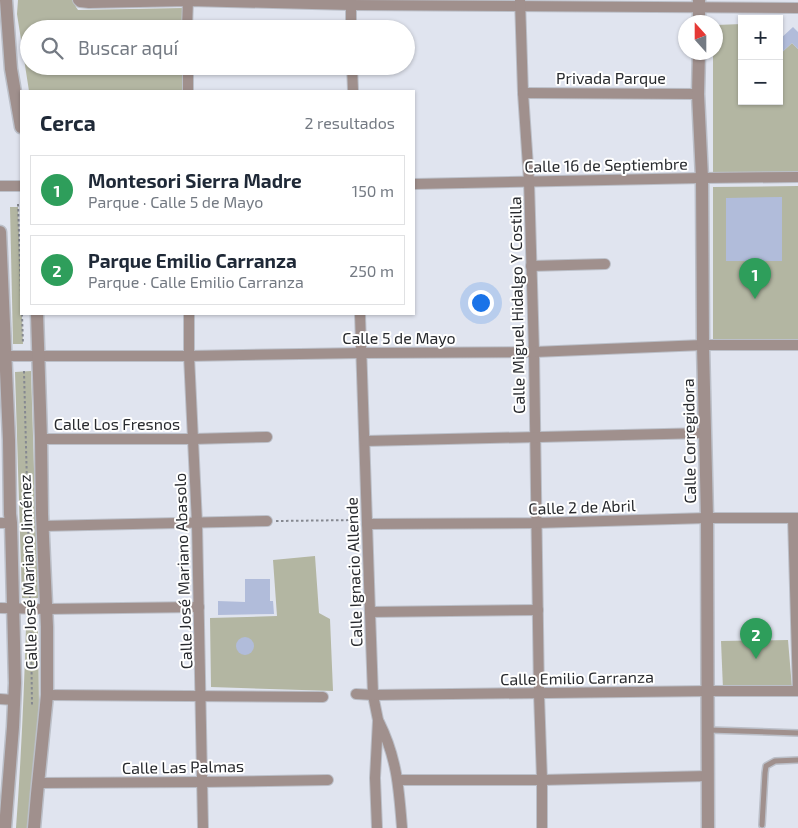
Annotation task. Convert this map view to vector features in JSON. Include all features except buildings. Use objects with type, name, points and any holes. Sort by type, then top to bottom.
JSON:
[{"type":"street","points":[[6,0],[6,69],[20,123]]},
{"type":"street","points":[[78,0],[89,3],[188,1],[699,4],[798,8]]},
{"type":"street","points":[[187,20],[188,1]]},
{"type":"street","points":[[351,3],[351,20]]},
{"type":"street","name":"Calle Miguel Hidalgo Y Costilla","points":[[520,3],[534,352],[542,828]]},
{"type":"street","name":"Calle Corregidora","points":[[699,60],[703,345],[708,518],[708,828]]},
{"type":"street","points":[[188,75],[188,90]]},
{"type":"street","points":[[352,75],[353,90]]},
{"type":"street","name":"Privada Parque","points":[[523,93],[698,94]]},
{"type":"street","name":"Calle 16 de Septiembre","points":[[415,184],[798,177]]},
{"type":"street","points":[[0,186],[20,186]]},
{"type":"street","name":"Calle José Mariano Jiménez","points":[[0,232],[5,440],[10,514],[6,523],[14,608],[15,683],[13,727],[4,783],[4,828]]},
{"type":"street","points":[[531,266],[605,264]]},
{"type":"street","name":"Calle José Mariano Jiménez","points":[[34,828],[47,695],[37,315]]},
{"type":"street","name":"Calle José Mariano Abasolo","points":[[189,315],[189,356],[197,523],[203,828]]},
{"type":"street","name":"Calle Ignacio Allende","points":[[360,315],[373,695],[378,720],[375,778],[377,828]]},
{"type":"street","name":"Calle 5 de Mayo","points":[[3,356],[534,352],[703,345],[798,346]]},
{"type":"street","points":[[365,441],[706,433]]},
{"type":"street","name":"Calle Los Fresnos","points":[[41,438],[267,437]]},
{"type":"street","name":"Calle 2 de Abril","points":[[367,522],[536,523],[708,518],[795,518]]},
{"type":"street","points":[[795,518],[798,691]]},
{"type":"street","points":[[43,526],[267,521]]},
{"type":"street","points":[[0,608],[199,607]]},
{"type":"street","points":[[370,612],[538,610]]},
{"type":"street","name":"Calle Emilio Carranza","points":[[356,694],[798,691]]},
{"type":"street","points":[[47,695],[323,696]]},
{"type":"street","points":[[0,699],[14,700]]},
{"type":"street","points":[[378,720],[388,743],[398,780],[402,828]]},
{"type":"street","points":[[398,780],[542,780],[708,776]]},
{"type":"street","name":"Calle Las Palmas","points":[[38,784],[328,780]]},
{"type":"lane","points":[[708,730],[798,733]]},
{"type":"lane","points":[[762,825],[766,766],[774,761],[798,760]]},
{"type":"path","points":[[18,204],[20,267]]},
{"type":"path","points":[[22,315],[23,344]]},
{"type":"path","points":[[24,371],[30,598]]},
{"type":"path","points":[[267,521],[367,522]]},
{"type":"path","points":[[31,627],[32,710]]},
{"type":"green space","points":[[18,0],[73,0],[78,10],[183,8],[183,20],[20,20],[20,33],[17,14]]},
{"type":"green space","points":[[738,24],[738,105],[783,105],[783,51],[792,43],[798,49],[798,172],[713,172],[713,60],[723,60],[723,25]]},
{"type":"green space","points":[[27,75],[182,75],[182,90],[29,90]]},
{"type":"green space","points":[[798,186],[798,339],[713,340],[713,187]]},
{"type":"green space","points":[[10,207],[18,207],[20,315],[22,315],[23,344],[13,344]]},
{"type":"green space","points":[[31,371],[38,598],[22,598],[15,372]]},
{"type":"green space","points":[[315,556],[319,613],[330,619],[333,691],[211,687],[210,618],[277,616],[273,560]]},
{"type":"green space","points":[[26,627],[38,627],[39,710],[29,828],[16,828],[22,728]]},
{"type":"green space","points":[[788,640],[792,688],[723,689],[721,641]]},
{"type":"place","name":"Montesori Sierra Madre","points":[[755,299]]},
{"type":"place","name":"Parque Emilio Carranza","points":[[756,659]]}]
